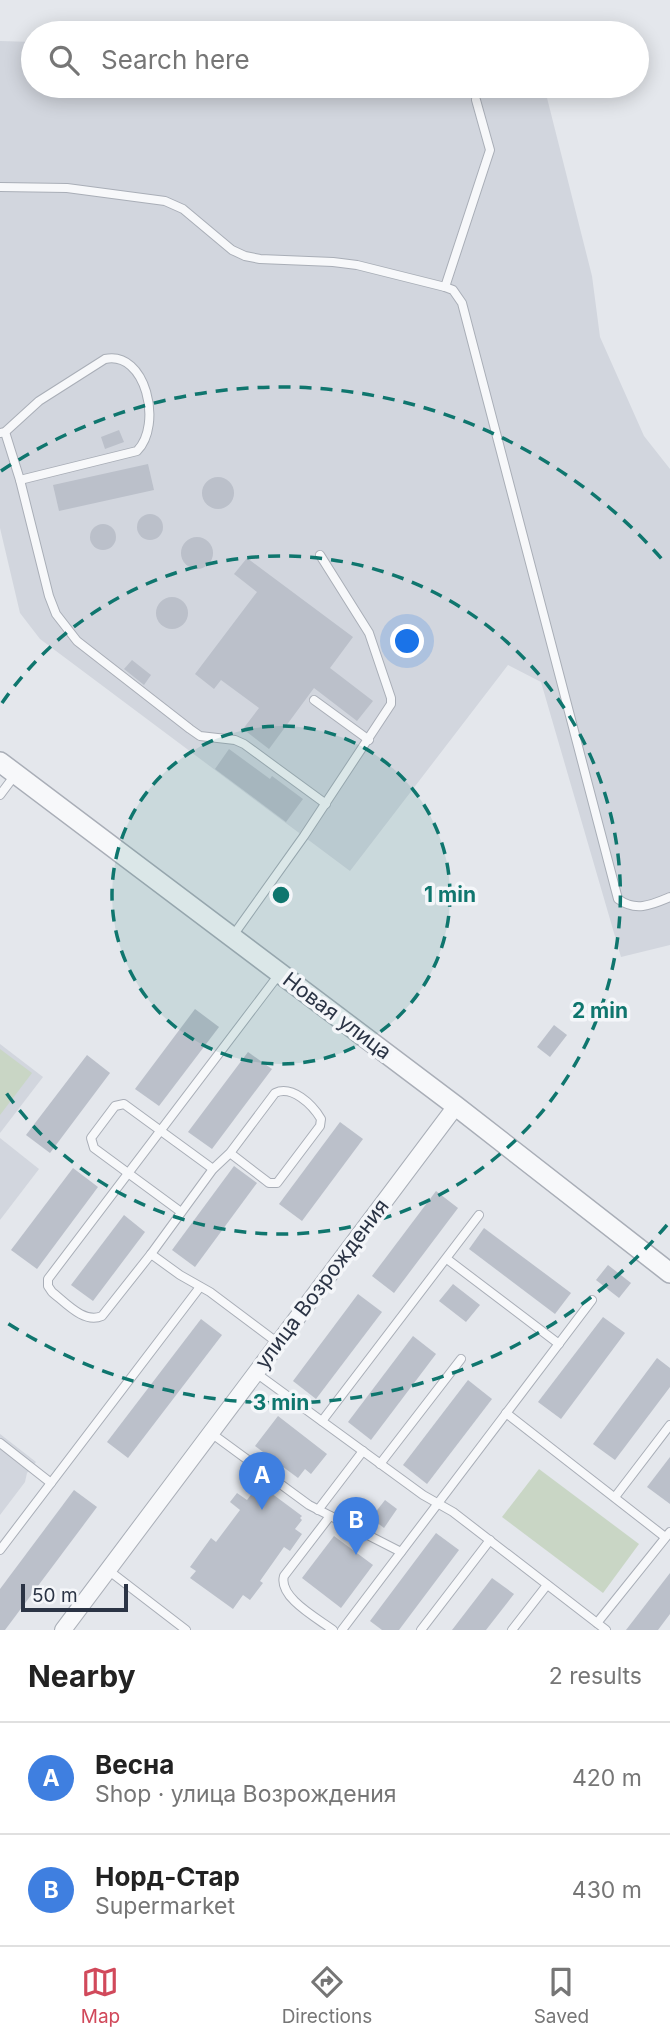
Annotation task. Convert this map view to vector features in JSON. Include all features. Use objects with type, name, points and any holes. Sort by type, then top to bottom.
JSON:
[{"type":"street","name":"Новая улица","points":[[8,768],[456,1106],[670,1273]]},
{"type":"street","name":"улица Возрождения","points":[[63,1630],[456,1106]]},
{"type":"lane","points":[[445,287],[490,150],[477,100]]},
{"type":"lane","points":[[0,187],[67,188],[165,201],[183,209],[232,250],[245,256],[333,262],[453,290],[462,303],[618,899],[637,908],[670,898]]},
{"type":"lane","points":[[20,480],[137,451],[145,443],[150,419],[147,391],[122,360],[115,357],[105,359],[38,401],[2,433],[20,480],[56,614],[77,641],[200,736],[235,740],[244,744],[326,804]]},
{"type":"lane","points":[[232,937],[369,740],[388,711],[391,698],[369,633],[320,555]]},
{"type":"lane","points":[[314,699],[369,740]]},
{"type":"lane","points":[[0,794],[8,768]]},
{"type":"lane","points":[[230,1153],[269,1183],[276,1183],[320,1126],[321,1119],[316,1110],[291,1091],[282,1090],[275,1093],[230,1153],[213,1169],[102,1316],[88,1319],[52,1292],[48,1279],[280,973]]},
{"type":"lane","points":[[181,1212],[94,1148],[91,1138],[115,1106],[124,1104],[213,1169]]},
{"type":"lane","points":[[322,1421],[479,1215]]},
{"type":"lane","points":[[151,1254],[210,1292],[278,1343]]},
{"type":"lane","points":[[447,1259],[559,1344]]},
{"type":"lane","points":[[0,1550],[200,1287]]},
{"type":"lane","points":[[342,1630],[592,1300]]},
{"type":"lane","points":[[380,1464],[461,1359]]},
{"type":"lane","points":[[256,1372],[380,1464],[453,1512],[606,1630]]},
{"type":"lane","points":[[506,1413],[668,1535],[597,1623]]},
{"type":"lane","points":[[615,1497],[670,1425]]},
{"type":"lane","points":[[211,1433],[318,1510],[401,1552]]},
{"type":"lane","points":[[0,1443],[51,1483]]},
{"type":"lane","points":[[318,1510],[363,1451]]},
{"type":"lane","points":[[330,1516],[284,1576],[282,1583],[288,1596],[333,1630]]},
{"type":"lane","points":[[421,1630],[490,1540]]},
{"type":"lane","points":[[107,1570],[186,1630]]},
{"type":"lane","points":[[512,1630],[547,1585]]},
{"type":"shaded area","points":[[0,41],[21,42],[21,98],[547,98],[592,276],[600,337],[644,436],[670,469],[670,945],[621,957],[541,682],[508,665],[350,871],[40,639],[20,613],[0,528]]},
{"type":"shaded area","points":[[0,1044],[43,1077],[0,1133]]},
{"type":"shaded area","points":[[0,1138],[39,1169],[0,1220]]},
{"type":"shaded area","points":[[0,1434],[36,1462],[27,1473],[25,1482],[0,1515]]},
{"type":"green space","points":[[0,1049],[32,1073],[0,1115]]},
{"type":"green space","points":[[539,1469],[639,1544],[603,1593],[502,1517]]},
{"type":"building","points":[[119,430],[124,442],[105,449],[101,437]]},
{"type":"building","points":[[148,464],[154,490],[59,511],[53,485]]},
{"type":"building","points":[[218,477],[229,482],[234,493],[229,504],[218,509],[207,504],[202,493],[207,482]]},
{"type":"building","points":[[150,514],[159,518],[163,527],[159,536],[150,540],[141,536],[137,527],[141,518]]},
{"type":"building","points":[[103,524],[112,528],[116,537],[112,546],[103,550],[94,546],[90,537],[94,528]]},
{"type":"building","points":[[197,537],[208,542],[213,553],[208,564],[197,569],[186,564],[181,553],[186,542]]},
{"type":"building","points":[[247,558],[353,637],[330,668],[373,701],[357,721],[314,688],[269,749],[243,729],[259,708],[221,680],[214,689],[195,674],[257,592],[234,574]]},
{"type":"building","points":[[172,597],[183,602],[188,613],[183,624],[172,629],[161,624],[156,613],[161,602]]},
{"type":"building","points":[[132,660],[151,675],[144,685],[124,669]]},
{"type":"building","points":[[229,749],[303,799],[286,822],[215,769]]},
{"type":"building","points":[[195,1009],[219,1027],[159,1106],[135,1089]]},
{"type":"building","points":[[554,1025],[567,1035],[550,1057],[537,1047]]},
{"type":"building","points":[[248,1052],[272,1069],[212,1149],[188,1132]]},
{"type":"building","points":[[87,1055],[110,1073],[50,1153],[26,1135]]},
{"type":"building","points":[[340,1122],[363,1139],[302,1221],[279,1204]]},
{"type":"building","points":[[234,1166],[257,1183],[195,1267],[172,1250]]},
{"type":"building","points":[[73,1168],[98,1187],[37,1269],[11,1250]]},
{"type":"building","points":[[436,1191],[458,1208],[394,1293],[372,1276]]},
{"type":"building","points":[[124,1215],[145,1232],[93,1301],[71,1285]]},
{"type":"building","points":[[484,1228],[571,1293],[555,1314],[469,1249]]},
{"type":"building","points":[[608,1265],[631,1283],[619,1298],[596,1280]]},
{"type":"building","points":[[453,1284],[480,1305],[466,1322],[439,1301]]},
{"type":"building","points":[[358,1294],[382,1312],[316,1399],[293,1381]]},
{"type":"building","points":[[603,1317],[625,1333],[561,1419],[538,1402]]},
{"type":"building","points":[[201,1319],[222,1335],[128,1458],[107,1442]]},
{"type":"building","points":[[413,1336],[436,1354],[371,1440],[348,1422]]},
{"type":"building","points":[[657,1358],[670,1368],[670,1387],[615,1460],[593,1444]]},
{"type":"building","points":[[468,1380],[492,1399],[427,1484],[403,1465]]},
{"type":"building","points":[[278,1416],[327,1454],[311,1474],[305,1469],[298,1478],[255,1446]]},
{"type":"building","points":[[670,1457],[670,1504],[647,1487]]},
{"type":"building","points":[[259,1484],[302,1516],[295,1529],[302,1534],[290,1551],[284,1547],[250,1600],[243,1595],[233,1609],[190,1578],[196,1571],[190,1567],[211,1538],[216,1542],[240,1510],[230,1502],[237,1493],[247,1500]]},
{"type":"building","points":[[74,1490],[97,1507],[5,1630],[0,1630],[0,1589]]},
{"type":"building","points":[[385,1500],[397,1509],[384,1528],[371,1518]]},
{"type":"building","points":[[436,1533],[459,1550],[399,1630],[382,1630],[370,1621]]},
{"type":"building","points":[[334,1536],[373,1565],[341,1608],[302,1578]]},
{"type":"building","points":[[670,1573],[670,1614],[658,1630],[626,1630]]},
{"type":"building","points":[[492,1578],[514,1594],[486,1630],[452,1630]]},
{"type":"place","name":"Весна","points":[[262,1510]]},
{"type":"place","name":"Норд-Стар","points":[[356,1555]]}]
